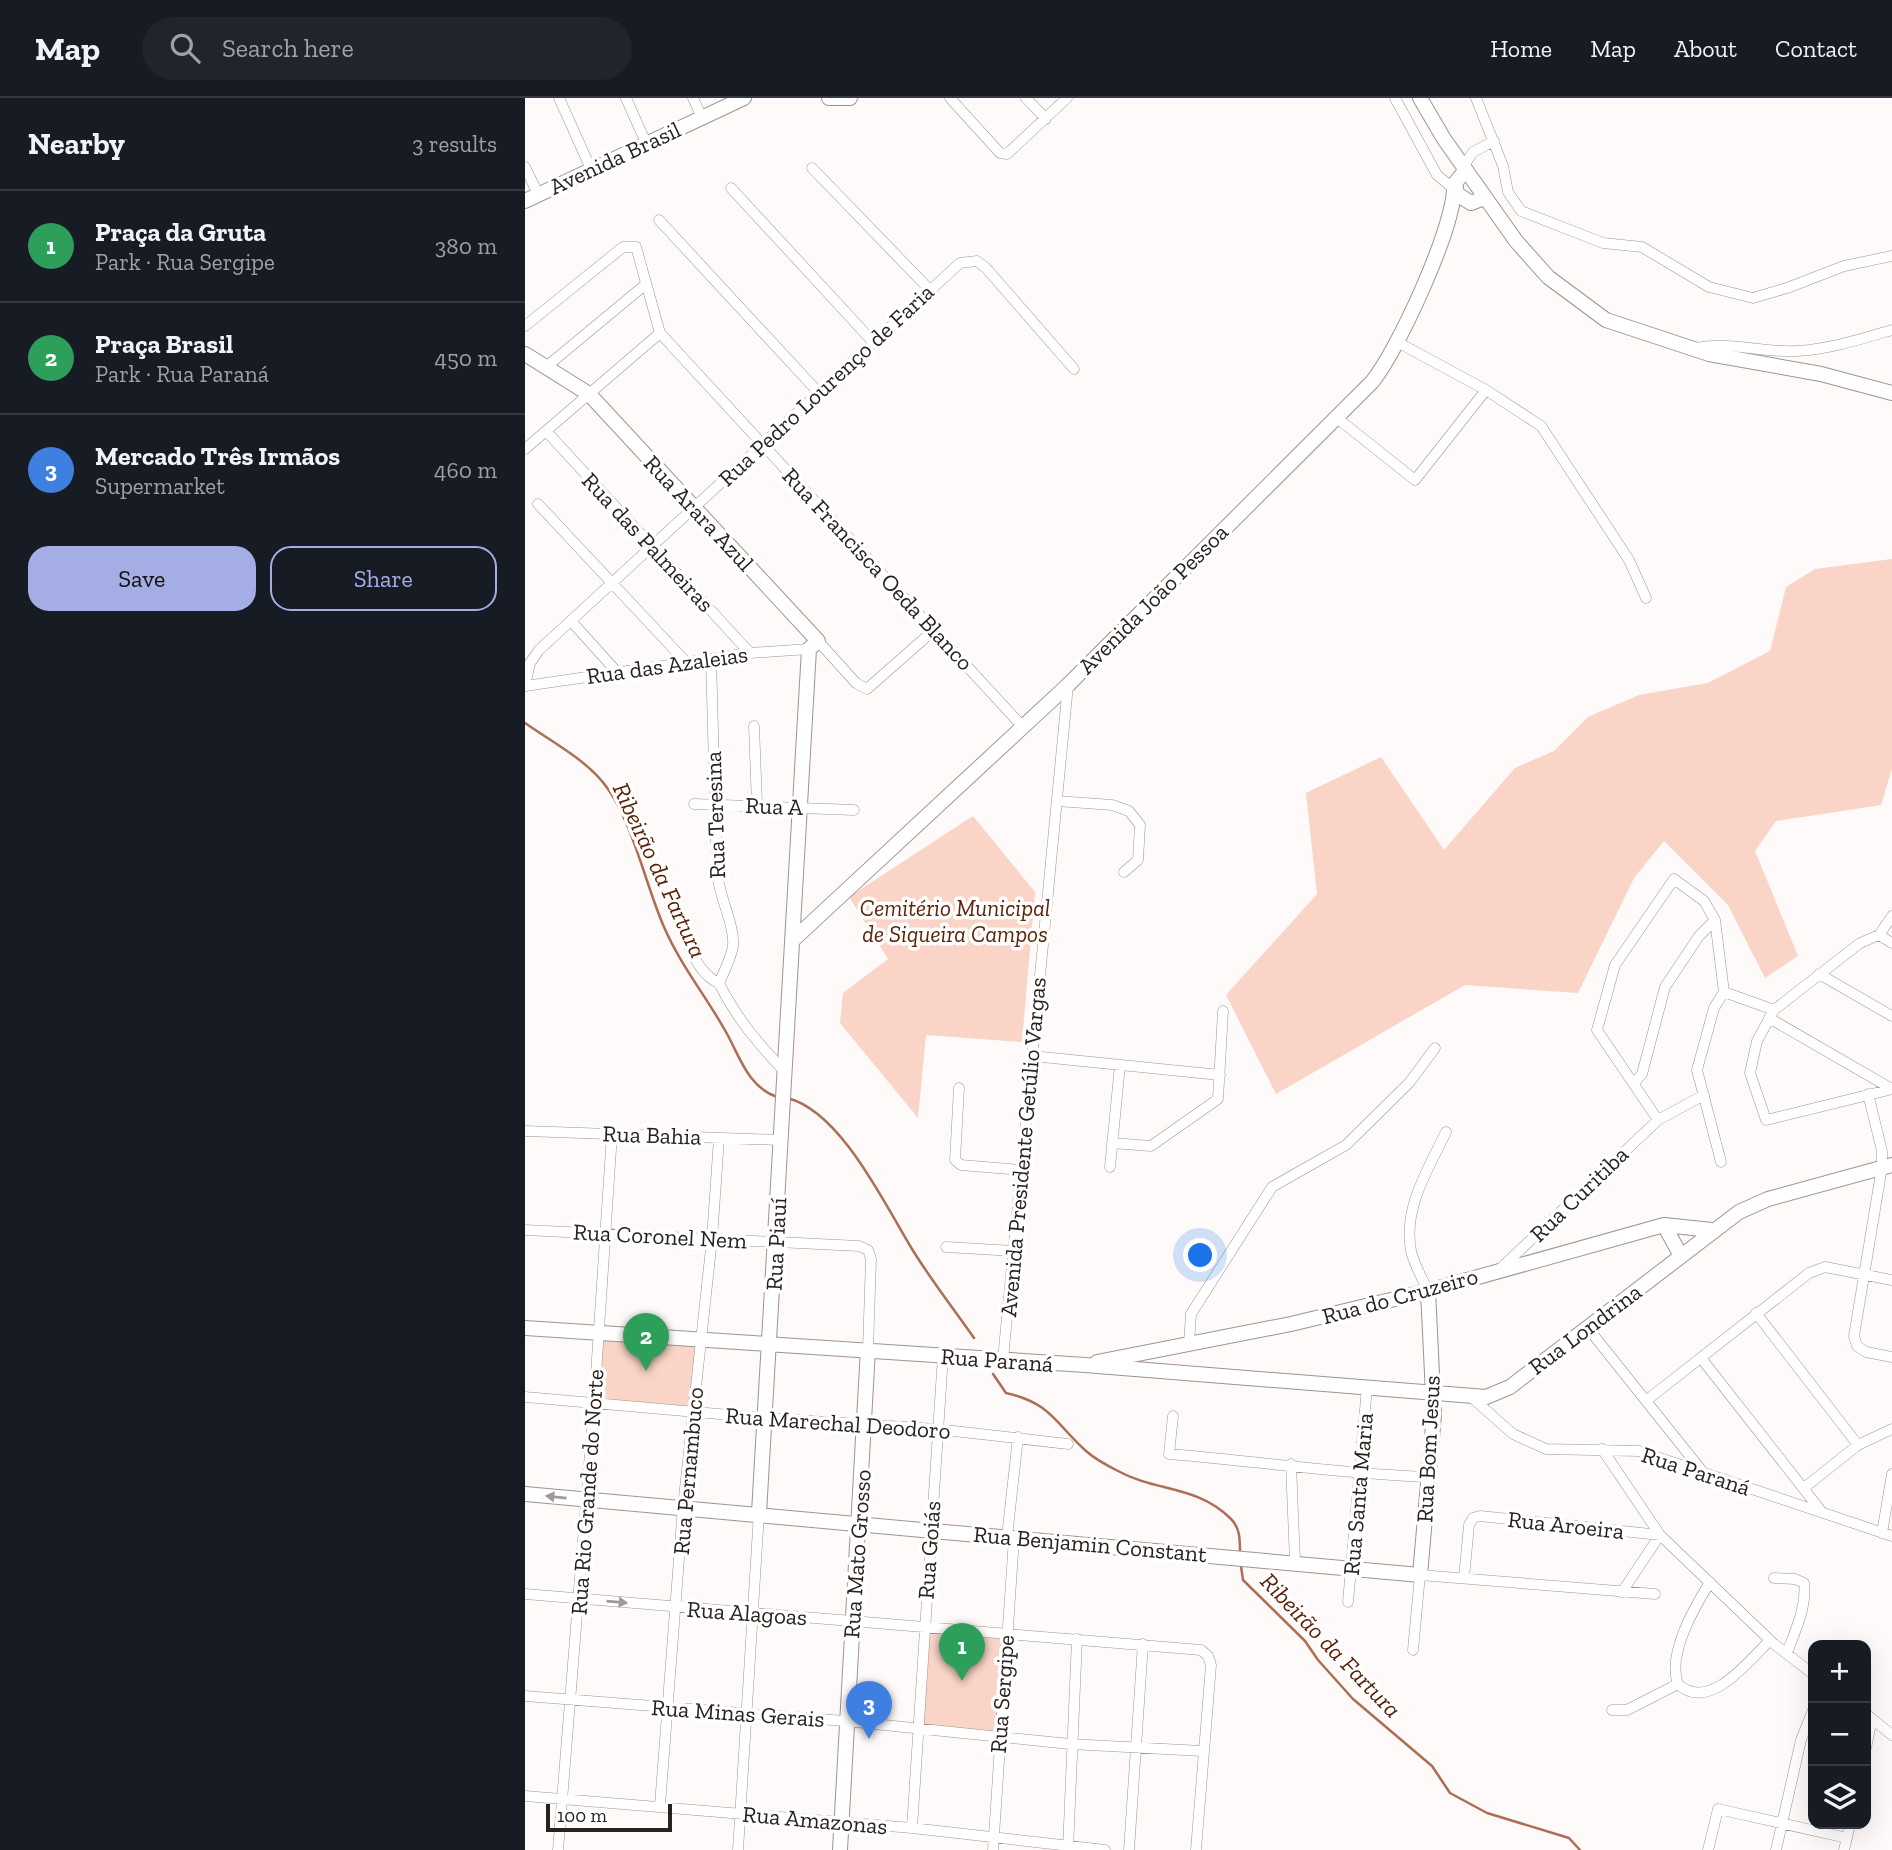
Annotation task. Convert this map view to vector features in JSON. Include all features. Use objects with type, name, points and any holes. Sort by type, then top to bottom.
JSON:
[{"type":"street","points":[[559,98],[591,169]]},
{"type":"street","points":[[626,98],[646,143]]},
{"type":"street","points":[[693,98],[702,118]]},
{"type":"street","name":"Avenida Brasil","points":[[531,197],[744,98]]},
{"type":"street","points":[[829,98],[850,98]]},
{"type":"street","points":[[950,98],[1000,153],[1013,151],[1067,98]]},
{"type":"street","points":[[1026,98],[1046,119]]},
{"type":"street","points":[[1395,98],[1437,175],[1454,189],[1461,199],[1478,200]]},
{"type":"street","points":[[1419,98],[1464,169],[1478,200],[1540,268],[1576,301],[1606,320],[1709,354],[1821,374],[1892,393]]},
{"type":"street","points":[[1476,98],[1494,141],[1509,192],[1521,211],[1603,243],[1642,247],[1709,287],[1753,298],[1844,266],[1892,256]]},
{"type":"street","name":"Avenida João Pessoa","points":[[794,939],[1068,685],[1372,382],[1399,343],[1451,214],[1458,177],[1473,152],[1494,141]]},
{"type":"street","points":[[525,167],[531,197]]},
{"type":"street","points":[[813,168],[930,290]]},
{"type":"street","points":[[731,188],[874,343]]},
{"type":"street","points":[[1451,214],[1478,200]]},
{"type":"street","points":[[659,220],[819,393]]},
{"type":"street","name":"Rua Francisca Oeda Blanco","points":[[525,326],[623,247],[636,247],[660,333],[1022,726]]},
{"type":"street","name":"Rua Pedro Lourenço de Faria","points":[[525,685],[530,663],[539,650],[960,263],[977,261],[1074,369]]},
{"type":"street","points":[[546,367],[646,285]]},
{"type":"street","points":[[1695,348],[1722,343],[1771,351],[1798,351],[1840,345],[1892,330]]},
{"type":"street","points":[[525,449],[660,333]]},
{"type":"street","points":[[1399,343],[1486,390],[1541,426],[1629,560],[1646,598]]},
{"type":"street","name":"Rua Arara Azul","points":[[525,354],[589,394],[696,508],[813,645],[861,687],[871,688],[934,629]]},
{"type":"street","points":[[1337,418],[1415,480],[1486,390]]},
{"type":"street","name":"Rua das Palmeiras","points":[[546,431],[750,653]]},
{"type":"street","points":[[538,504],[686,662]]},
{"type":"street","points":[[571,621],[617,672]]},
{"type":"street","name":"Rua das Azaleias","points":[[525,685],[813,645]]},
{"type":"street","name":"Rua Piauí","points":[[738,1850],[777,1241],[780,1139],[800,807],[813,645]]},
{"type":"street","name":"Rua Teresina","points":[[711,659],[719,896],[733,931],[733,948],[719,984]]},
{"type":"street","name":"Avenida Presidente Getúlio Vargas","points":[[1003,1359],[1068,685]]},
{"type":"street","points":[[754,726],[757,804]]},
{"type":"street","points":[[1057,801],[1112,805],[1129,811],[1140,825],[1138,860],[1124,872]]},
{"type":"street","name":"Rua A","points":[[694,804],[757,804],[854,810]]},
{"type":"street","points":[[1658,1119],[1597,1030],[1615,965],[1674,879],[1704,901],[1715,920],[1724,992],[1714,1008],[1697,1070],[1721,1162]]},
{"type":"street","points":[[673,898],[697,961],[707,978],[719,984],[731,1009],[753,1038],[784,1071]]},
{"type":"street","points":[[1724,992],[1771,1014],[1892,1089],[1766,1120],[1750,1073],[1757,1041],[1771,1014],[1860,943],[1879,935],[1892,916]]},
{"type":"street","points":[[1635,1082],[1642,1074],[1665,987],[1699,936],[1715,920]]},
{"type":"street","points":[[1879,935],[1892,943]]},
{"type":"street","points":[[1819,974],[1892,1016]]},
{"type":"street","points":[[1112,1143],[1151,1146],[1218,1099],[1223,1012]]},
{"type":"street","points":[[1189,1343],[1191,1314],[1272,1187],[1346,1145],[1409,1083],[1435,1048]]},
{"type":"street","points":[[1032,1056],[1220,1075]]},
{"type":"street","points":[[1110,1167],[1120,1065]]},
{"type":"street","points":[[959,1088],[955,1160],[961,1165],[1021,1170]]},
{"type":"street","points":[[1868,1094],[1887,1166],[1854,1336],[1857,1346],[1866,1352],[1892,1357]]},
{"type":"street","name":"Rua Curitiba","points":[[1501,1269],[1658,1119],[1703,1095]]},
{"type":"street","name":"Rua Bahia","points":[[525,1131],[780,1139]]},
{"type":"street","name":"Rua Bom Jesus","points":[[1412,1650],[1429,1477],[1434,1392],[1428,1291],[1412,1254],[1409,1228],[1414,1199],[1446,1132]]},
{"type":"street","name":"Rua Rio Grande do Norte","points":[[558,1850],[594,1404],[611,1134]]},
{"type":"street","name":"Rua Pernambuco","points":[[660,1805],[683,1507],[699,1338],[712,1239],[719,1138]]},
{"type":"street","name":"Rua Londrina","points":[[1486,1396],[1510,1387],[1712,1230],[1754,1204],[1887,1166]]},
{"type":"street","points":[[1664,1225],[1681,1256]]},
{"type":"street","name":"Rua do Cruzeiro","points":[[1085,1365],[1161,1347],[1291,1324],[1428,1291],[1664,1225],[1712,1230]]},
{"type":"street","name":"Rua Coronel Nem","points":[[525,1230],[859,1246],[868,1250],[871,1259]]},
{"type":"street","points":[[946,1247],[1014,1251]]},
{"type":"street","name":"Rua Mato Grosso","points":[[840,1850],[845,1721],[865,1425],[871,1259]]},
{"type":"street","points":[[1647,1400],[1809,1273],[1825,1267],[1892,1280]]},
{"type":"street","points":[[1756,1313],[1858,1446]]},
{"type":"street","points":[[1587,1327],[1702,1471]]},
{"type":"street","name":"Rua Paraná","points":[[525,1328],[868,1349],[1486,1396]]},
{"type":"street","points":[[1161,1347],[1165,1372]]},
{"type":"street","name":"Rua Goiás","points":[[912,1828],[936,1429],[943,1356]]},
{"type":"street","points":[[1701,1357],[1822,1513]]},
{"type":"street","name":"Rua Santa Maria","points":[[1349,1602],[1367,1387]]},
{"type":"street","name":"Rua Paraná","points":[[1470,1395],[1526,1442],[1546,1449],[1639,1451],[1887,1535]]},
{"type":"street","name":"Rua Marechal Deodoro","points":[[525,1397],[765,1418],[936,1429],[1068,1444]]},
{"type":"street","points":[[1173,1416],[1169,1454],[1291,1464],[1361,1474],[1429,1477]]},
{"type":"street","points":[[1804,1488],[1858,1446],[1892,1429]]},
{"type":"street","name":"Rua Sergipe","points":[[993,1850],[1018,1437]]},
{"type":"street","points":[[1602,1449],[1660,1535],[1770,1640],[1808,1670]]},
{"type":"street","points":[[1291,1464],[1295,1562]]},
{"type":"street","points":[[1887,1535],[1892,1474]]},
{"type":"street","name":"Rua Benjamin Constant","points":[[525,1494],[1655,1594]]},
{"type":"street","name":"Rua Aroeira","points":[[1464,1578],[1469,1525],[1473,1518],[1480,1516],[1660,1535]]},
{"type":"street","points":[[1622,1592],[1660,1535]]},
{"type":"street","points":[[1774,1578],[1795,1579],[1804,1583],[1805,1593],[1798,1624],[1787,1653]]},
{"type":"street","points":[[1710,1582],[1689,1624],[1674,1664],[1678,1684],[1690,1693],[1707,1692],[1741,1668],[1770,1640]]},
{"type":"street","name":"Rua Alagoas","points":[[525,1594],[1201,1650],[1208,1656],[1211,1665],[1202,1751]]},
{"type":"street","points":[[1068,1848],[1070,1744],[1077,1639]]},
{"type":"street","points":[[1129,1850],[1143,1644]]},
{"type":"street","points":[[1612,1710],[1627,1710],[1678,1684]]},
{"type":"street","name":"Rua Minas Gerais","points":[[525,1696],[845,1721],[1070,1744],[1202,1751]]},
{"type":"street","points":[[1871,1718],[1892,1735]]},
{"type":"street","points":[[1776,1850],[1801,1740],[1808,1722]]},
{"type":"street","points":[[1196,1850],[1202,1751]]},
{"type":"street","name":"Rua Amazonas","points":[[525,1796],[660,1805],[842,1824],[912,1828],[1068,1848],[1105,1850]]},
{"type":"street","points":[[1709,1850],[1718,1810],[1847,1838]]},
{"type":"street","points":[[1844,1850],[1849,1829]]},
{"type":"green space","points":[[1892,559],[1892,769],[1881,805],[1776,821],[1755,851],[1798,956],[1765,978],[1728,905],[1664,841],[1634,878],[1578,993],[1465,985],[1276,1094],[1226,995],[1317,894],[1306,793],[1381,757],[1444,850],[1515,768],[1554,751],[1588,717],[1639,695],[1708,683],[1770,651],[1786,587],[1815,569]]},
{"type":"green space","name":"Cemitério Municipal de Siqueira Campos","points":[[973,816],[1035,892],[1022,1042],[926,1035],[918,1118],[840,1023],[843,993],[888,959],[849,897]]},
{"type":"green space","points":[[600,1335],[696,1341],[691,1410],[597,1402]]},
{"type":"green space","points":[[926,1631],[1004,1635],[995,1733],[922,1727]]},
{"type":"waterway","name":"Ribeirão da Fartura","points":[[525,723],[581,761],[608,789],[625,820],[657,911],[678,955],[752,1079],[777,1097]]},
{"type":"waterway","name":"Ribeirão da Fartura","points":[[787,1098],[807,1106],[826,1121],[843,1140],[875,1185],[919,1260],[974,1338]]},
{"type":"waterway","name":"Ribeirão da Fartura","points":[[993,1374],[1006,1393],[1043,1408],[1086,1451],[1102,1462],[1132,1478],[1190,1494],[1217,1507],[1236,1525],[1240,1552]]},
{"type":"waterway","name":"Ribeirão da Fartura","points":[[1241,1566],[1243,1580],[1305,1641],[1353,1699],[1432,1766],[1450,1793],[1487,1813],[1569,1838],[1580,1850]]},
{"type":"place","name":"Praça Brasil","points":[[646,1371]]},
{"type":"place","name":"Praça da Gruta","points":[[962,1681]]},
{"type":"place","name":"Mercado Três Irmãos","points":[[869,1739]]}]
